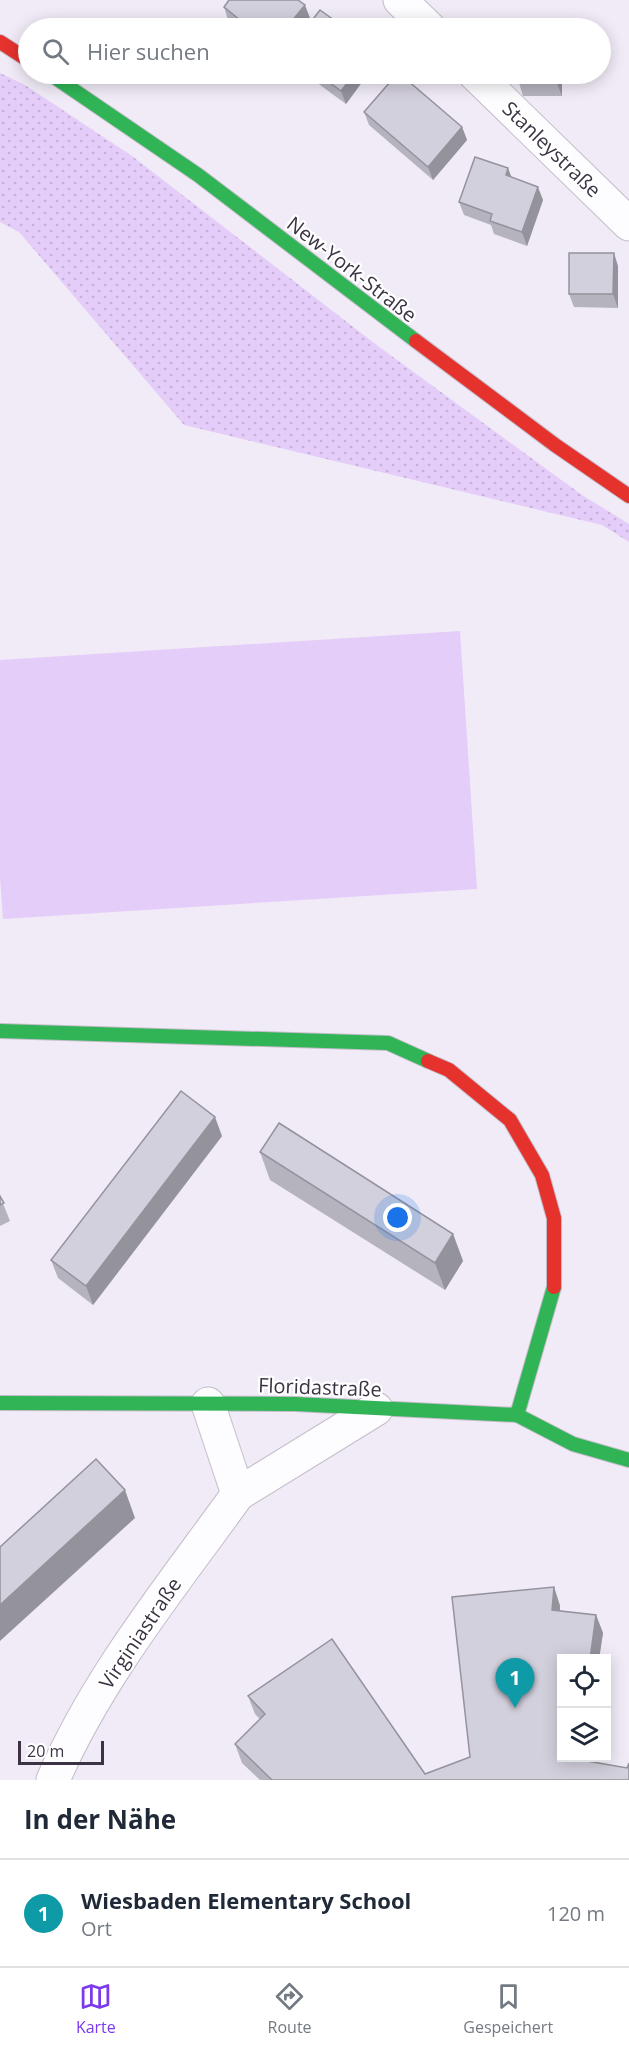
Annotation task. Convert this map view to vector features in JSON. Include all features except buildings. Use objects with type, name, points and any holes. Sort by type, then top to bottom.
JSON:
[{"type":"street","points":[[400,0],[419,18]]},
{"type":"street","points":[[1,43],[18,54]]},
{"type":"street","name":"New-York-Straße","points":[[65,84],[149,139],[484,394],[629,496]]},
{"type":"street","name":"Stanleystraße","points":[[485,84],[629,224]]},
{"type":"street","points":[[0,1031],[388,1043],[449,1070],[510,1120],[542,1175],[554,1218],[554,1287],[517,1415]]},
{"type":"street","name":"Floridastraße","points":[[0,1403],[295,1404],[517,1415],[573,1444],[629,1460]]},
{"type":"street","points":[[208,1404],[238,1494]]},
{"type":"street","name":"Virginiastraße","points":[[53,1780],[70,1740],[122,1655],[238,1494],[376,1409]]},
{"type":"shaded area","points":[[0,73],[18,82],[18,84],[25,85],[132,156],[378,346],[582,495],[629,524],[629,542],[602,525],[184,425],[19,232],[0,222]]},
{"type":"shaded area","points":[[460,631],[477,889],[3,919],[0,877],[0,660]]},
{"type":"traffic: fast","points":[[65,84],[198,175],[416,341]]},
{"type":"traffic: fast","points":[[0,1031],[388,1043],[428,1061]]},
{"type":"traffic: fast","points":[[517,1415],[554,1287]]},
{"type":"traffic: fast","points":[[0,1403],[295,1404],[517,1415],[573,1444],[629,1460]]},
{"type":"traffic: jam","points":[[0,42],[18,54]]},
{"type":"traffic: jam","points":[[416,341],[555,445],[629,496]]},
{"type":"traffic: jam","points":[[428,1061],[449,1070],[510,1120],[542,1175],[554,1218],[554,1287]]},
{"type":"place","name":"Wiesbaden Elementary School","points":[[515,1708]]}]
